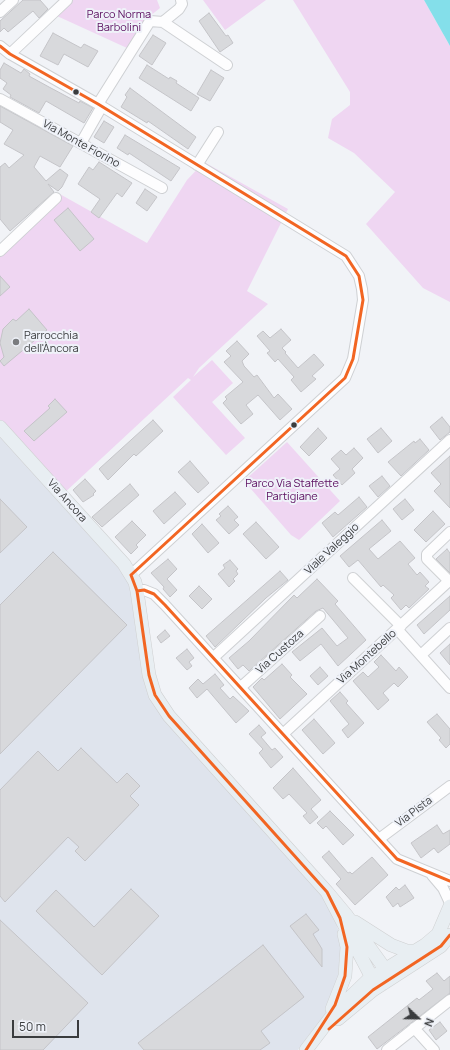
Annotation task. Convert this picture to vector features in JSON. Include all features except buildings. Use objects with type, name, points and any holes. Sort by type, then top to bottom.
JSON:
[{"type":"main road","name":"Via Ancora","points":[[0,428],[124,564],[131,575],[137,591],[149,675],[155,695],[169,716],[327,892],[343,917]]},
{"type":"main road","points":[[450,904],[450,910]]},
{"type":"main road","points":[[306,1050],[378,980],[385,969],[415,951],[438,934],[450,904]]},
{"type":"main road","points":[[343,917],[392,945],[407,951],[415,951]]},
{"type":"main road","points":[[343,917],[385,969]]},
{"type":"main road","points":[[343,917],[378,980]]},
{"type":"main road","points":[[306,1050],[335,1005],[345,976],[348,948],[343,917]]},
{"type":"main road","points":[[378,980],[442,946],[450,935]]},
{"type":"street","points":[[0,12],[13,0]]},
{"type":"street","points":[[10,54],[67,0]]},
{"type":"street","points":[[163,22],[179,9],[182,4],[181,0]]},
{"type":"street","points":[[81,143],[100,105],[150,21],[163,22],[227,65]]},
{"type":"street","points":[[0,46],[10,54],[100,105],[346,256],[359,276],[363,300],[351,366],[339,385],[131,575]]},
{"type":"street","name":"Via Monte Fiorino","points":[[0,99],[162,188]]},
{"type":"street","points":[[197,165],[218,132]]},
{"type":"street","points":[[0,251],[56,198]]},
{"type":"street","name":"Viale Valeggio","points":[[214,657],[450,440]]},
{"type":"street","points":[[448,581],[427,559],[427,554],[450,532]]},
{"type":"street","points":[[353,578],[399,628],[450,688]]},
{"type":"street","name":"Via Montebello","points":[[283,734],[448,581]]},
{"type":"street","points":[[137,591],[144,590],[154,594],[214,657],[397,860],[450,881]]},
{"type":"street","name":"Via Custoza","points":[[241,687],[320,616]]},
{"type":"street","points":[[421,655],[450,628]]},
{"type":"street","name":"Via Pista","points":[[379,839],[450,786]]},
{"type":"street","points":[[432,875],[444,888],[450,904]]},
{"type":"street","points":[[387,1050],[450,1000]]},
{"type":"street","points":[[414,1028],[434,1050]]},
{"type":"shaded area","points":[[0,429],[120,560],[130,581],[148,683],[322,894],[335,917],[341,942],[337,990],[328,1010],[298,1050],[0,1050]]},
{"type":"green space","name":"Parco Norma Barbolini","points":[[73,0],[157,0],[160,8],[145,20],[127,48],[57,16]]},
{"type":"green space","points":[[203,0],[266,0],[225,30]]},
{"type":"green space","points":[[293,0],[424,0],[450,46],[450,302],[423,288],[366,224],[395,192],[354,153],[328,138],[332,119],[350,105],[350,92]]},
{"type":"green space","points":[[204,162],[288,209],[247,291],[268,304],[199,368],[193,377],[212,360],[233,383],[212,402],[245,438],[226,455],[173,397],[191,380],[188,378],[61,496],[0,429],[0,249],[58,193],[147,243],[187,180]]},
{"type":"green space","name":"Parco Via Staffette Partigiane","points":[[287,442],[340,501],[299,540],[291,535],[244,481]]},
{"type":"water","points":[[424,0],[450,0],[450,46]]},
{"type":"transit line","points":[[0,46],[10,54],[98,104],[346,256],[359,276],[363,300],[353,359],[345,378],[131,575]]},
{"type":"transit line","points":[[131,575],[137,591],[149,675],[155,695],[169,716],[327,892],[340,918],[347,947],[345,976],[335,1005],[306,1050]]},
{"type":"transit line","points":[[137,591],[144,590],[154,594],[165,605],[397,859],[450,881]]},
{"type":"transit line","points":[[329,1029],[373,990],[441,946],[450,935]]},
{"type":"place","name":"Parrocchia dell'Àncora","points":[[16,342]]}]
